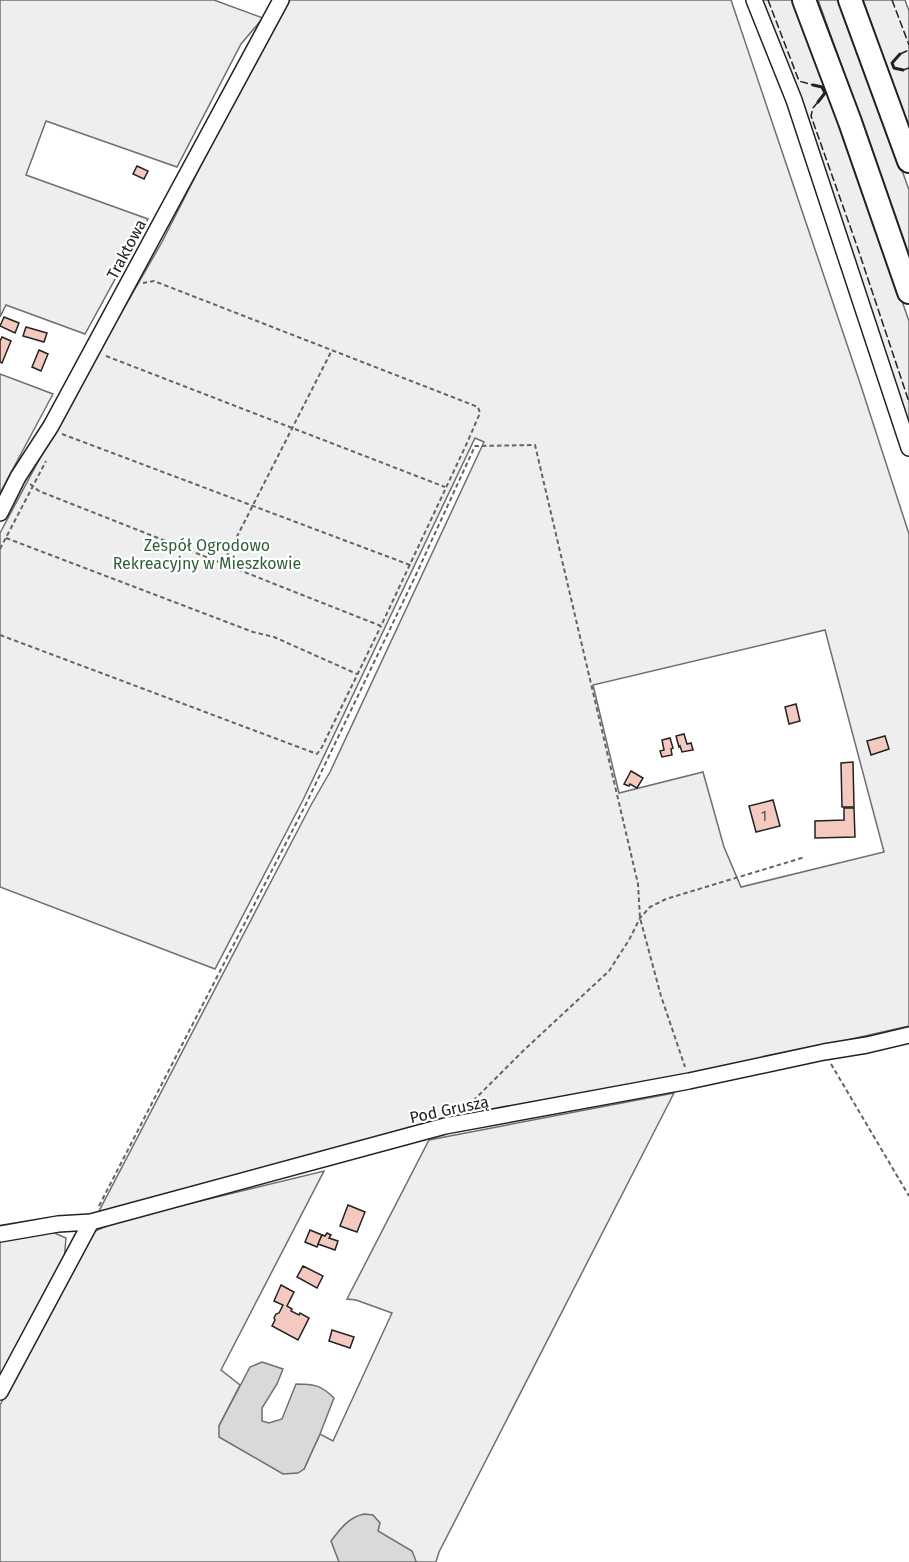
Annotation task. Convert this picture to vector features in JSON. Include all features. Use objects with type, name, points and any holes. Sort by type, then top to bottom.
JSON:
[{"type":"highway","points":[[804,0],[850,122],[909,292]]},
{"type":"highway","points":[[850,0],[909,161]]},
{"type":"street","name":"Traktowa","points":[[0,513],[18,477],[51,426],[281,0]]},
{"type":"street","points":[[754,0],[794,100],[909,448]]},
{"type":"street","name":"Pod Gruszą","points":[[0,1234],[58,1224],[91,1222],[445,1126],[689,1082],[909,1035]]},
{"type":"street","points":[[0,1392],[91,1222]]},
{"type":"path","points":[[0,635],[317,754],[381,626],[480,413],[478,407],[154,282],[141,284]]},
{"type":"path","points":[[223,564],[332,350]]},
{"type":"path","points":[[103,355],[446,488]]},
{"type":"path","points":[[61,433],[410,565]]},
{"type":"path","points":[[91,1222],[304,808],[475,446],[535,445],[638,884],[640,918],[661,996],[689,1082]]},
{"type":"path","points":[[0,549],[47,460]]},
{"type":"path","points":[[33,487],[381,626]]},
{"type":"path","points":[[6,538],[253,632],[274,637],[357,674]]},
{"type":"path","points":[[468,1106],[609,970],[629,940],[640,918],[650,907],[666,899],[805,857]]},
{"type":"path","points":[[824,1052],[909,1196]]},
{"type":"green space","points":[[0,0],[214,0],[263,18],[241,44],[177,167],[46,121],[26,175],[148,219],[85,334],[6,305],[0,317]]},
{"type":"green space","name":"Zespół Ogrodowo Rekreacyjny w Mieszkowie","points":[[290,0],[731,0],[909,534],[909,1026],[643,1086],[97,1215],[330,772],[484,442],[475,438],[303,800],[215,969],[0,887],[0,533],[65,411],[162,242],[217,134]],"holes":[[[825,630],[884,852],[741,887],[724,847],[703,772],[619,793],[593,685]]]},
{"type":"green space","points":[[760,0],[797,0],[909,321],[909,432]]},
{"type":"green space","points":[[818,0],[842,0],[909,190],[909,259],[868,139]]},
{"type":"green space","points":[[863,0],[905,0],[909,11],[909,132]]},
{"type":"green space","points":[[0,374],[53,394],[0,493]]},
{"type":"green space","points":[[674,1093],[439,1552],[436,1562],[0,1562],[0,1405],[93,1232],[118,1221],[324,1171],[221,1370],[240,1385],[219,1426],[304,1469],[320,1434],[333,1441],[392,1313],[347,1299],[429,1140]]},
{"type":"green space","points":[[50,1231],[66,1238],[64,1261],[0,1386],[0,1240]]},
{"type":"shaded area","points":[[262,1362],[283,1369],[277,1384],[262,1408],[262,1421],[269,1423],[282,1419],[296,1384],[317,1386],[334,1398],[304,1469],[298,1473],[283,1474],[219,1437],[219,1426],[250,1367]]},
{"type":"shaded area","points":[[364,1514],[373,1515],[380,1523],[378,1531],[412,1551],[416,1561],[339,1562],[331,1541],[349,1521]]},
{"type":"building","points":[[137,166],[148,171],[144,179],[133,174]]},
{"type":"building","points":[[4,317],[19,323],[15,333],[0,326]]},
{"type":"building","points":[[26,327],[47,333],[44,342],[23,336]]},
{"type":"building","points":[[2,337],[11,341],[2,363],[0,362],[0,341]]},
{"type":"building","points":[[39,350],[48,354],[41,371],[32,367]]},
{"type":"building","points":[[796,704],[800,721],[789,724],[785,707]]},
{"type":"building","points":[[684,734],[687,744],[691,743],[693,750],[682,752],[679,747],[676,736]]},
{"type":"building","points":[[885,736],[889,749],[871,755],[867,741]]},
{"type":"building","points":[[670,738],[673,748],[671,749],[672,755],[662,757],[660,751],[664,750],[662,740]]},
{"type":"building","points":[[853,762],[854,807],[842,807],[841,763]]},
{"type":"building","points":[[631,771],[643,778],[637,788],[624,784]]},
{"type":"building","points":[[773,800],[780,826],[756,832],[749,806]]},
{"type":"building","points":[[844,808],[854,808],[855,837],[815,838],[815,821],[844,820]]},
{"type":"building","points":[[348,1205],[365,1212],[357,1232],[340,1226]]},
{"type":"building","points":[[310,1230],[322,1235],[317,1247],[305,1242]]},
{"type":"building","points":[[327,1233],[331,1235],[329,1238],[338,1241],[335,1250],[318,1244],[322,1235],[325,1236]]},
{"type":"building","points":[[303,1266],[323,1276],[317,1288],[297,1277]]},
{"type":"building","points":[[281,1285],[294,1292],[287,1306],[292,1309],[291,1311],[309,1318],[298,1340],[272,1326],[276,1314],[283,1305],[274,1301]]},
{"type":"building","points":[[332,1330],[354,1337],[350,1348],[329,1341]]},
{"type":"fence","points":[[768,0],[799,81],[813,85]]},
{"type":"fence","points":[[892,0],[909,45]]},
{"type":"fence","points":[[900,54],[909,50]]},
{"type":"fence","points":[[903,70],[909,68]]},
{"type":"fence","points":[[818,102],[811,116],[909,402]]},
{"type":"wall","points":[[900,54],[892,63],[894,68],[903,70]]},
{"type":"wall","points":[[813,85],[822,87],[825,93],[818,102]]}]
